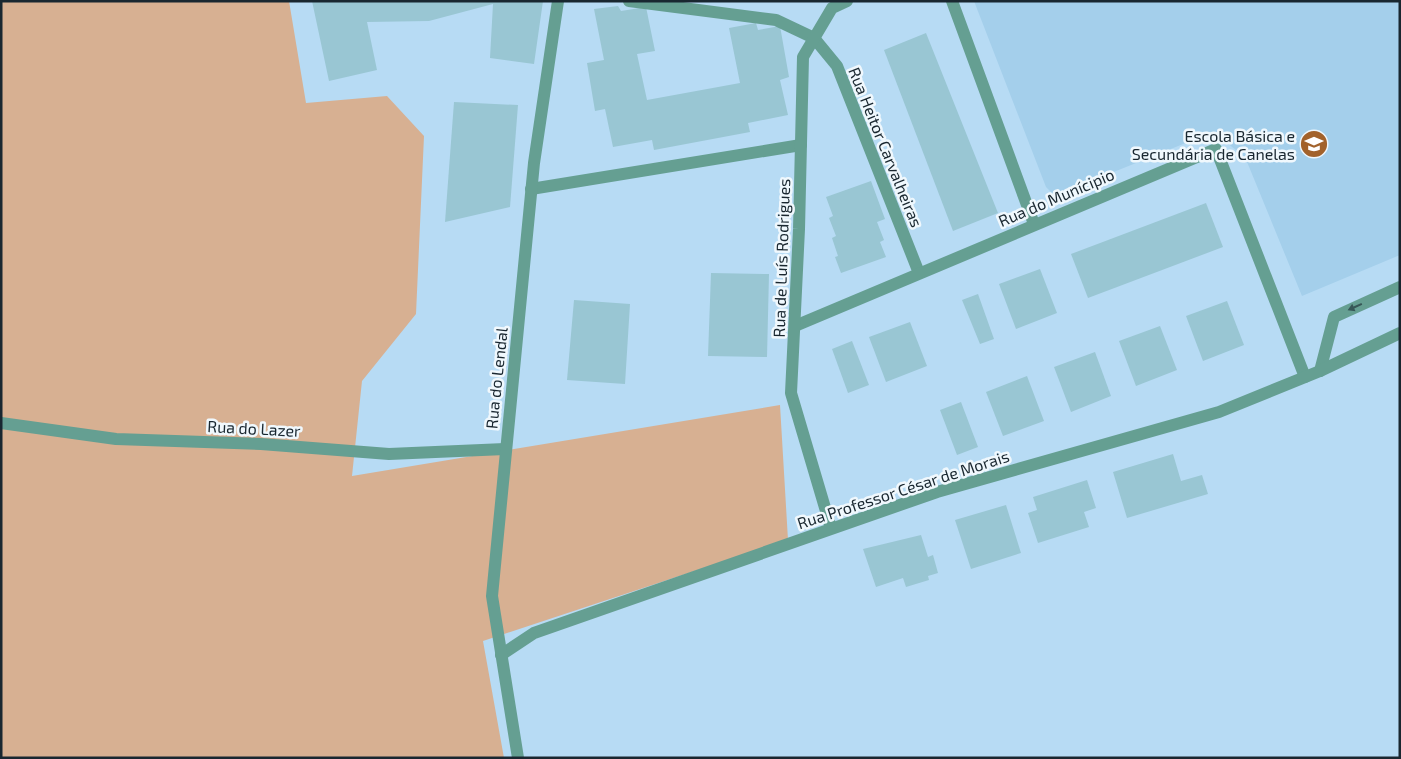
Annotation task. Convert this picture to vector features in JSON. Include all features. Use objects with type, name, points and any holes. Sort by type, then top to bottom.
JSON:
[{"type":"street","name":"Rua do Lendal","points":[[518,758],[492,596],[531,189],[558,1]]},
{"type":"street","points":[[629,1],[776,20],[814,38]]},
{"type":"street","name":"Rua de Luís Rodrigues","points":[[831,528],[791,394],[795,326],[803,57],[832,8],[847,1]]},
{"type":"street","points":[[952,1],[1034,224]]},
{"type":"street","name":"Rua Heitor Carvalheiras","points":[[814,38],[837,66],[919,273]]},
{"type":"street","points":[[531,189],[801,145]]},
{"type":"street","name":"Rua do Munícipio","points":[[795,326],[1216,149],[1305,377]]},
{"type":"street","points":[[1320,371],[1334,317],[1400,287]]},
{"type":"street","name":"Rua Professor César de Morais","points":[[502,655],[534,633],[937,492],[1219,412],[1320,371],[1400,333]]},
{"type":"street","name":"Rua do Lazer","points":[[1,423],[116,439],[261,444],[389,454],[505,449]]},
{"type":"shaded area","points":[[1,1],[289,1],[306,103],[387,96],[424,136],[416,314],[362,381],[352,476],[780,405],[788,540],[483,641],[504,758],[1,758]]},
{"type":"shaded area","name":"Escola Básica e Secundária de Canelas","points":[[974,1],[1400,1],[1400,255],[1302,296],[1245,157],[1213,132],[1059,194],[1052,193],[1046,187]]},
{"type":"building","points":[[312,1],[543,1],[534,64],[490,58],[493,4],[429,21],[367,22],[377,70],[329,81]]},
{"type":"building","points":[[618,6],[621,11],[646,7],[655,51],[637,54],[647,100],[740,83],[729,28],[756,23],[758,30],[780,26],[789,77],[780,80],[788,115],[748,123],[750,132],[654,150],[652,140],[613,147],[605,109],[595,111],[587,63],[604,60],[594,9]]},
{"type":"building","points":[[926,33],[998,213],[953,231],[884,50]]},
{"type":"building","points":[[454,102],[518,105],[510,207],[445,222]]},
{"type":"building","points":[[871,181],[885,219],[877,222],[884,240],[880,242],[886,257],[841,273],[835,257],[838,256],[832,238],[836,236],[829,218],[833,216],[826,197]]},
{"type":"building","points":[[1206,203],[1223,247],[1088,298],[1071,254]]},
{"type":"building","points":[[1040,269],[1057,313],[1016,329],[999,284]]},
{"type":"building","points":[[711,273],[769,274],[767,357],[708,356]]},
{"type":"building","points":[[978,294],[994,339],[980,344],[962,300]]},
{"type":"building","points":[[574,300],[630,304],[625,384],[567,380]]},
{"type":"building","points":[[1227,301],[1244,345],[1203,361],[1186,316]]},
{"type":"building","points":[[910,322],[927,366],[886,382],[869,337]]},
{"type":"building","points":[[1160,326],[1177,370],[1136,386],[1119,341]]},
{"type":"building","points":[[852,341],[869,385],[848,393],[832,349]]},
{"type":"building","points":[[1095,352],[1111,396],[1071,412],[1054,367]]},
{"type":"building","points":[[1027,376],[1044,421],[1003,436],[986,392]]},
{"type":"building","points":[[961,402],[978,447],[957,455],[940,410]]},
{"type":"building","points":[[1173,454],[1181,481],[1202,475],[1208,494],[1127,518],[1113,472]]},
{"type":"building","points":[[1087,480],[1096,508],[1084,512],[1089,527],[1038,543],[1028,513],[1037,510],[1033,497]]},
{"type":"building","points":[[1006,505],[1021,553],[971,569],[955,520]]},
{"type":"building","points":[[921,535],[928,557],[933,555],[938,573],[928,576],[929,580],[906,587],[903,578],[876,587],[863,549]]},
{"type":"place","name":"Escola Básica e Secundária de Canelas","points":[[1314,144]]}]
